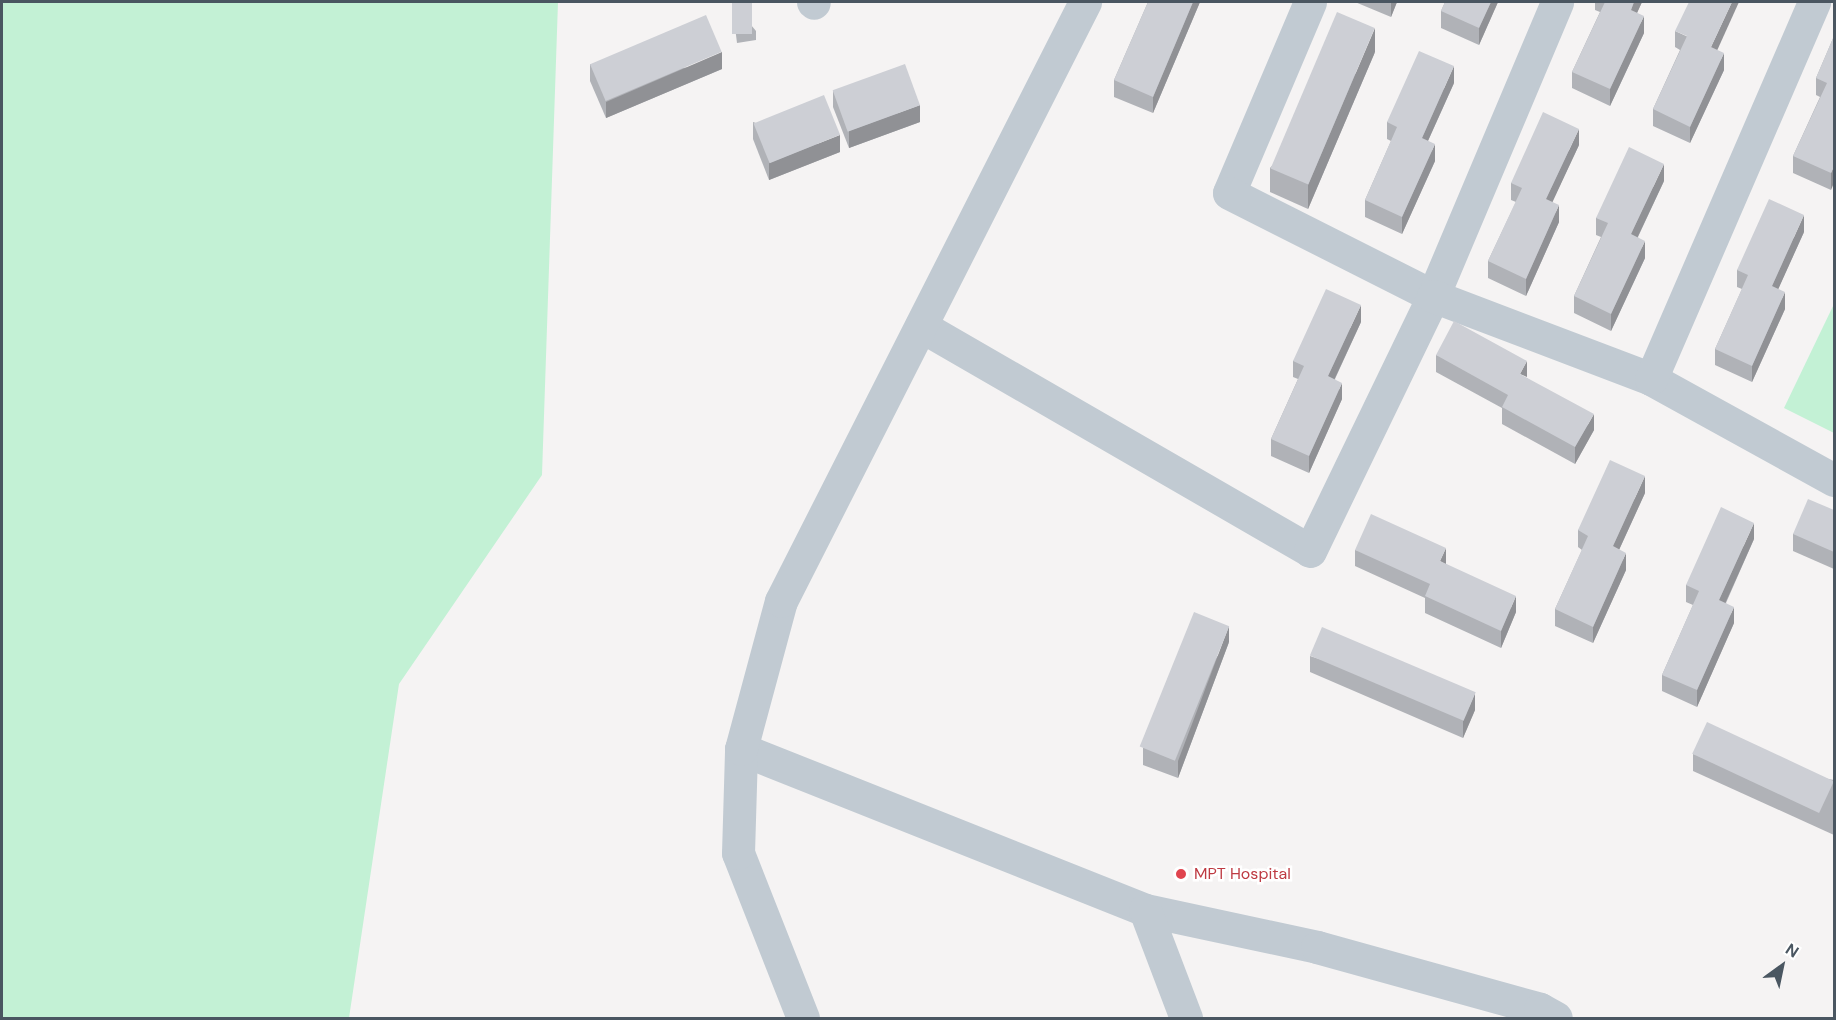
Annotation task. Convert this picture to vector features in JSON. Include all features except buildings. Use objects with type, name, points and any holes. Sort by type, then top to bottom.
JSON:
[{"type":"street","points":[[803,1018],[738,853],[741,749],[781,601],[1085,2]]},
{"type":"street","points":[[1310,2],[1229,193],[1432,296],[1651,379],[1834,480]]},
{"type":"street","points":[[921,326],[1310,551],[1432,296],[1557,2]]},
{"type":"street","points":[[1651,379],[1814,2]]},
{"type":"street","points":[[741,749],[1145,910],[1317,947],[1540,1009],[1556,1018]]},
{"type":"street","points":[[1145,910],[1186,1018]]},
{"type":"green space","points":[[2,2],[558,2],[542,475],[399,684],[349,1018],[2,1018]]},
{"type":"green space","points":[[1834,304],[1834,433],[1784,408]]},
{"type":"place","name":"MPT Hospital","points":[[1181,874]]}]
